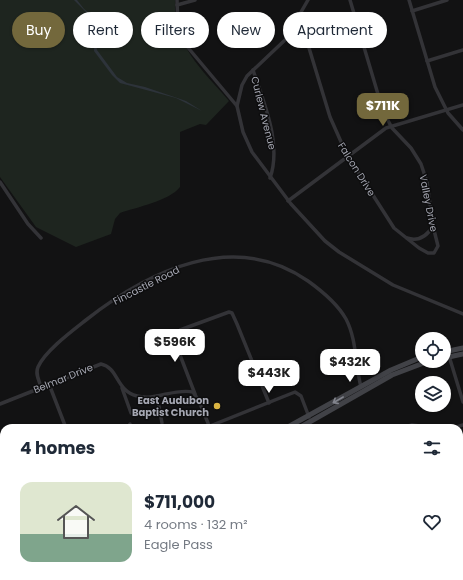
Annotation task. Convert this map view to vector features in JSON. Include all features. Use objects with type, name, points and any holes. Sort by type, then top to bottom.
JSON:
[{"type":"main road","points":[[451,352],[463,348]]},
{"type":"main road","points":[[451,354],[463,354]]},
{"type":"main road","points":[[305,424],[401,365],[415,360]]},
{"type":"main road","points":[[294,424],[362,389],[415,366]]},
{"type":"street","points":[[195,0],[177,2],[178,24],[188,49],[237,106],[247,144],[288,201],[325,241],[346,257],[400,288],[463,314]]},
{"type":"street","points":[[301,12],[308,0]]},
{"type":"street","name":"Valley Drive","points":[[350,0],[379,99],[391,126],[411,148],[421,164],[426,182],[433,226],[438,246],[434,253]]},
{"type":"street","points":[[409,0],[435,87],[446,110],[463,130]]},
{"type":"street","points":[[412,11],[447,0]]},
{"type":"street","points":[[237,106],[242,85],[253,70],[283,43]]},
{"type":"street","name":"Falcon Drive","points":[[309,48],[330,117],[348,156],[370,189],[386,217],[404,237],[426,252],[434,253]]},
{"type":"street","points":[[427,61],[463,50]]},
{"type":"street","name":"Curlew Avenue","points":[[253,70],[274,142],[275,156],[270,178]]},
{"type":"street","points":[[288,201],[391,126],[463,105]]},
{"type":"street","points":[[0,182],[28,224],[41,238]]},
{"type":"street","points":[[404,237],[419,239],[428,233],[433,226]]},
{"type":"street","name":"Fincastle Road","points":[[41,387],[37,373],[40,363],[64,338],[99,310],[130,290],[172,270],[203,259],[234,256],[260,260],[284,268],[304,278],[331,300],[345,318],[352,334],[362,389]]},
{"type":"street","points":[[209,424],[175,342],[174,336],[176,333],[219,314],[230,312],[237,324],[268,403]]},
{"type":"street","name":"Belmar Drive","points":[[0,404],[101,364],[110,369],[122,388]]},
{"type":"street","points":[[451,368],[463,402]]},
{"type":"street","points":[[49,384],[64,424]]},
{"type":"street","points":[[122,388],[138,396],[157,396],[188,392],[196,395]]},
{"type":"street","points":[[122,388],[131,414]]},
{"type":"street","points":[[217,424],[296,392],[301,396],[308,417]]},
{"type":"street","points":[[157,396],[162,423]]},
{"type":"shaded area","points":[[0,0],[175,0],[176,12],[141,12],[141,48],[186,48],[191,56],[229,101],[206,125],[200,124],[180,132],[180,187],[175,192],[161,200],[120,213],[115,219],[111,234],[76,247],[36,227],[0,177]]},
{"type":"shaded area","points":[[74,0],[77,0],[88,12]]},
{"type":"shaded area","points":[[94,48],[97,48],[117,77],[127,83],[145,87],[186,101],[202,111],[176,98],[120,83],[94,51]]},
{"type":"place","name":"East Audubon Baptist Church","points":[[217,406]]}]
